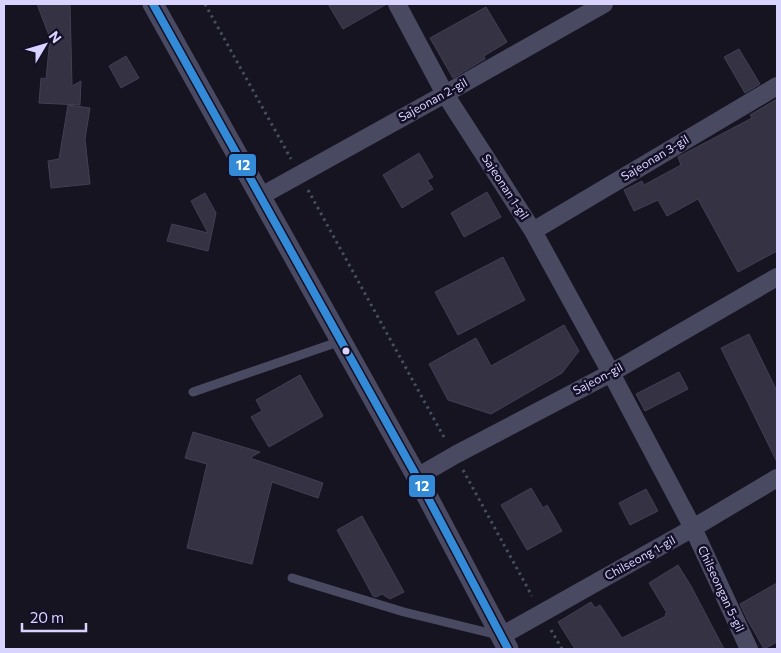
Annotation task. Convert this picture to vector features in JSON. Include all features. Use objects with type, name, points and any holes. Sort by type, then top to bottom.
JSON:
[{"type":"street","points":[[154,4],[417,477],[504,643]]},
{"type":"street","name":"Sajeonan 1-gil","points":[[397,4],[445,94],[533,231],[693,528]]},
{"type":"street","name":"Sajeonan 2-gil","points":[[261,196],[604,4]]},
{"type":"street","name":"Sajeonan 3-gil","points":[[533,231],[777,86]]},
{"type":"street","name":"Sajeon-gil","points":[[417,477],[611,373],[777,278]]},
{"type":"street","name":"Chilseong 1-gil","points":[[504,643],[542,613],[693,528],[777,478]]},
{"type":"street","name":"Chilseongan 5-gil","points":[[693,528],[749,649]]},
{"type":"lane","points":[[193,392],[341,340]]},
{"type":"lane","points":[[292,578],[504,643]]},
{"type":"path","points":[[206,4],[562,649]]},
{"type":"building","points":[[37,4],[70,4],[72,86],[81,81],[80,105],[39,103],[41,78],[46,79],[50,38]]},
{"type":"building","points":[[328,4],[387,4],[343,29]]},
{"type":"building","points":[[486,7],[507,42],[484,56],[485,59],[453,78],[430,38]]},
{"type":"building","points":[[739,49],[760,84],[745,93],[724,57]]},
{"type":"building","points":[[126,56],[139,78],[121,88],[109,66]]},
{"type":"building","points":[[777,99],[777,251],[738,272],[698,199],[667,216],[658,200],[634,211],[624,190],[642,181],[644,185],[681,165],[678,157],[752,118],[750,115]]},
{"type":"building","points":[[68,105],[90,108],[85,139],[90,184],[51,188],[48,161],[59,159]]},
{"type":"building","points":[[419,153],[433,177],[427,180],[433,189],[402,208],[383,175]]},
{"type":"building","points":[[487,192],[501,217],[464,237],[451,213]]},
{"type":"building","points":[[205,193],[216,213],[208,251],[167,241],[172,224],[208,233],[191,201]]},
{"type":"building","points":[[503,257],[525,300],[458,335],[435,292]]},
{"type":"building","points":[[564,325],[579,351],[562,373],[491,414],[448,400],[429,364],[476,338],[491,366]]},
{"type":"building","points":[[749,334],[777,391],[777,462],[721,348]]},
{"type":"building","points":[[679,372],[688,389],[645,411],[636,394]]},
{"type":"building","points":[[300,375],[323,416],[269,447],[251,417],[262,411],[256,400]]},
{"type":"building","points":[[193,432],[260,452],[250,458],[323,483],[318,498],[272,482],[252,564],[187,548],[207,464],[185,458]]},
{"type":"building","points":[[531,488],[543,508],[547,505],[562,531],[527,550],[501,505]]},
{"type":"building","points":[[646,489],[658,511],[630,525],[619,503]]},
{"type":"building","points":[[362,516],[404,592],[390,599],[382,594],[376,597],[373,596],[337,530]]},
{"type":"building","points":[[678,565],[724,649],[575,649],[558,622],[591,602],[595,608],[600,605],[622,638],[666,616],[665,614],[667,613],[649,583]]},
{"type":"building","points":[[777,583],[777,642],[764,649],[740,604]]},
{"type":"transit line","name":"12","points":[[153,4],[417,477],[508,649]]}]
